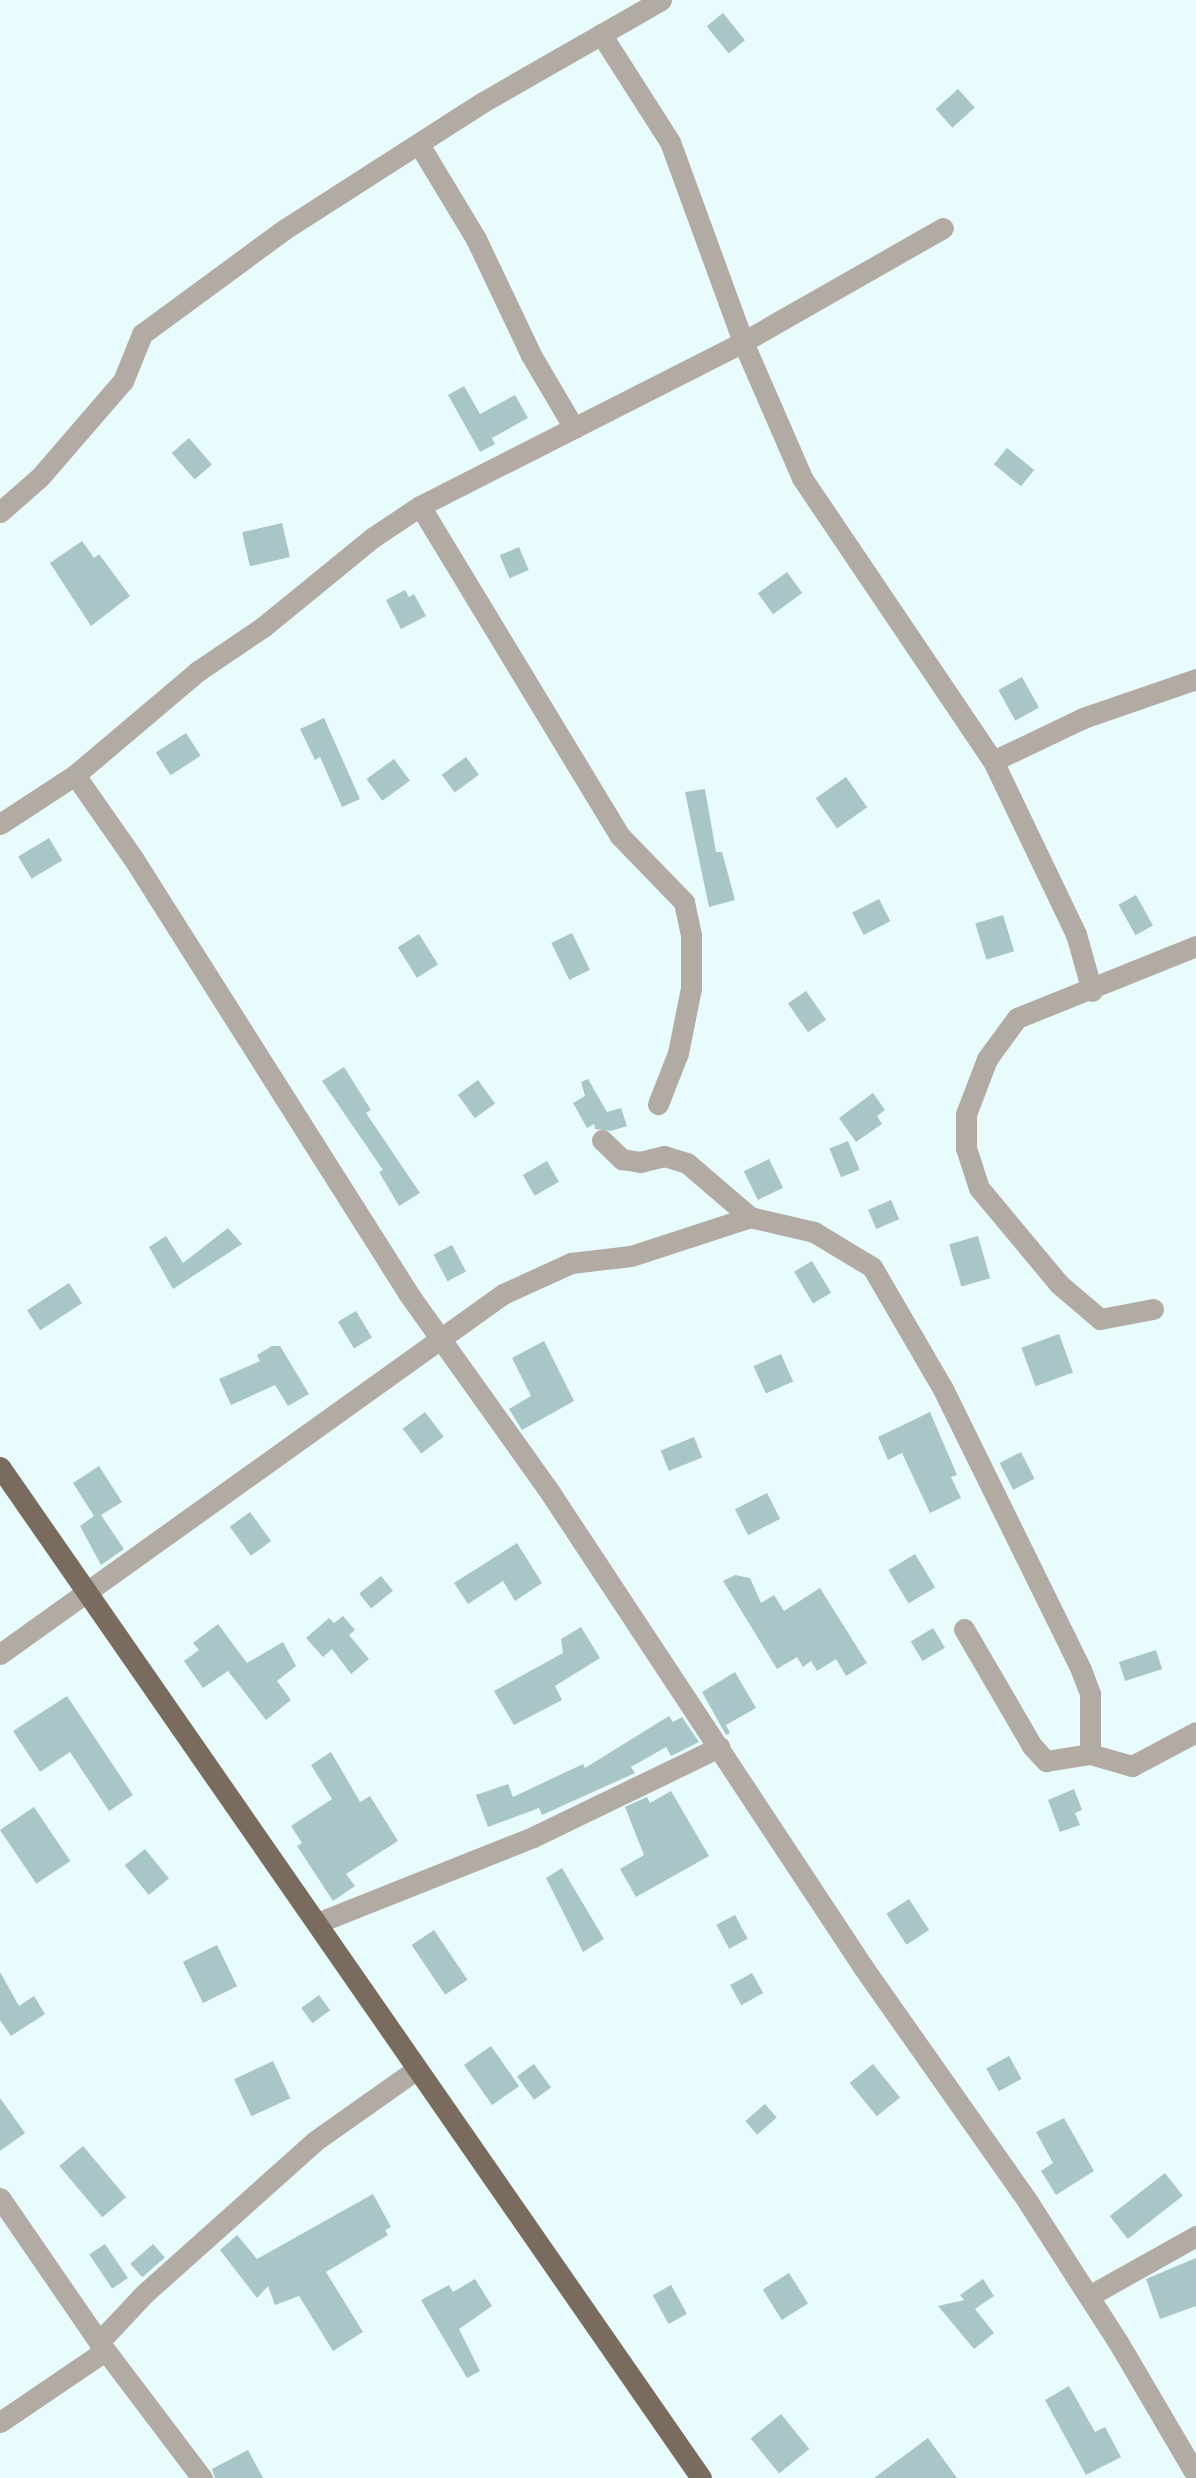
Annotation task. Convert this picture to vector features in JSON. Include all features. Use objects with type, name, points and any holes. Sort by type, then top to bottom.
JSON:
[{"type":"main road","points":[[0,1467],[701,2478]]},
{"type":"street","points":[[0,512],[40,477],[124,381],[142,334],[285,229],[421,146],[483,102],[661,0]]},
{"type":"street","points":[[601,34],[670,142],[743,342],[802,478],[993,761],[1076,934],[1092,991]]},
{"type":"street","points":[[421,146],[476,239],[531,355],[575,428]]},
{"type":"street","points":[[0,824],[75,775],[198,671],[263,627],[372,538],[420,506],[743,342],[943,228]]},
{"type":"street","points":[[420,506],[620,836],[684,902],[691,934],[691,988],[678,1053],[658,1104]]},
{"type":"street","points":[[993,761],[1083,718],[1196,679]]},
{"type":"street","points":[[75,775],[133,858],[333,1180],[410,1296],[444,1340],[1088,2296],[1196,2475]]},
{"type":"street","points":[[1153,1309],[1100,1320],[1059,1284],[979,1188],[966,1148],[966,1114],[987,1059],[1017,1018],[1092,991],[1196,946]]},
{"type":"street","points":[[602,1140],[622,1158],[640,1162],[664,1156],[687,1163],[750,1217],[814,1232],[873,1267],[943,1389],[1081,1670],[1090,1694],[1090,1754]]},
{"type":"street","points":[[0,1654],[88,1595],[444,1340],[503,1294],[571,1263],[631,1256],[750,1217]]},
{"type":"street","points":[[964,1629],[1032,1746],[1046,1761],[1090,1754],[1132,1766],[1196,1732]]},
{"type":"street","points":[[317,1923],[533,1837],[719,1747]]},
{"type":"street","points":[[0,2422],[102,2347],[144,2294],[315,2141],[418,2069]]},
{"type":"street","points":[[0,2197],[102,2347],[202,2478]]},
{"type":"street","points":[[1088,2296],[1196,2236]]},
{"type":"building","points":[[723,13],[745,40],[729,53],[707,26]]},
{"type":"building","points":[[958,89],[975,108],[952,128],[936,109]]},
{"type":"building","points":[[464,386],[480,414],[515,395],[528,418],[492,438],[495,444],[480,452],[448,395]]},
{"type":"building","points":[[189,438],[212,464],[195,480],[172,453]]},
{"type":"building","points":[[1007,448],[1034,470],[1021,486],[994,464]]},
{"type":"building","points":[[282,523],[290,557],[250,566],[242,532]]},
{"type":"building","points":[[82,541],[94,558],[99,554],[130,596],[91,626],[50,563]]},
{"type":"building","points":[[519,547],[529,570],[509,578],[500,555]]},
{"type":"building","points":[[787,572],[802,593],[773,614],[758,593]]},
{"type":"building","points":[[405,590],[409,597],[414,594],[426,616],[401,629],[386,600]]},
{"type":"building","points":[[1022,677],[1039,708],[1015,721],[998,690]]},
{"type":"building","points":[[324,718],[360,799],[342,807],[320,757],[315,760],[300,729]]},
{"type":"building","points":[[186,733],[201,756],[171,775],[156,753]]},
{"type":"building","points":[[466,757],[479,775],[455,792],[442,775]]},
{"type":"building","points":[[394,759],[410,781],[382,801],[366,779]]},
{"type":"building","points":[[846,777],[867,807],[837,829],[816,798]]},
{"type":"building","points":[[705,789],[716,852],[722,852],[735,900],[709,907],[685,792]]},
{"type":"building","points":[[49,838],[62,860],[32,879],[18,857]]},
{"type":"building","points":[[1136,895],[1153,926],[1135,935],[1119,905]]},
{"type":"building","points":[[879,899],[890,921],[864,935],[852,913]]},
{"type":"building","points":[[1003,915],[1014,951],[986,960],[975,923]]},
{"type":"building","points":[[572,933],[590,970],[569,980],[551,943]]},
{"type":"building","points":[[419,934],[438,965],[417,978],[398,947]]},
{"type":"building","points":[[806,991],[826,1020],[808,1032],[788,1004]]},
{"type":"building","points":[[344,1067],[371,1110],[366,1113],[420,1193],[399,1206],[379,1172],[383,1170],[322,1081]]},
{"type":"building","points":[[588,1079],[607,1112],[621,1108],[627,1126],[611,1131],[595,1129],[594,1124],[587,1128],[573,1103],[585,1096],[581,1082]]},
{"type":"building","points":[[478,1080],[495,1103],[475,1118],[458,1095]]},
{"type":"building","points":[[873,1093],[885,1110],[877,1116],[882,1124],[856,1142],[839,1118]]},
{"type":"building","points":[[848,1141],[860,1170],[841,1177],[829,1148]]},
{"type":"building","points":[[769,1159],[783,1188],[758,1200],[744,1171]]},
{"type":"building","points":[[547,1161],[559,1182],[535,1196],[523,1175]]},
{"type":"building","points":[[891,1200],[899,1219],[876,1229],[868,1210]]},
{"type":"building","points":[[228,1228],[242,1244],[173,1289],[149,1247],[166,1236],[183,1263]]},
{"type":"building","points":[[978,1236],[990,1278],[961,1287],[949,1244]]},
{"type":"building","points":[[452,1245],[466,1271],[448,1281],[433,1255]]},
{"type":"building","points":[[812,1261],[831,1293],[813,1304],[794,1272]]},
{"type":"building","points":[[69,1283],[82,1303],[40,1330],[27,1310]]},
{"type":"building","points":[[356,1311],[372,1338],[354,1348],[338,1322]]},
{"type":"building","points":[[1059,1334],[1073,1373],[1035,1386],[1021,1348]]},
{"type":"building","points":[[544,1341],[574,1401],[522,1430],[509,1409],[531,1396],[512,1358]]},
{"type":"building","points":[[272,1346],[280,1346],[309,1394],[288,1406],[275,1385],[231,1405],[219,1379],[260,1361],[257,1355]]},
{"type":"building","points":[[781,1354],[793,1381],[766,1394],[754,1366]]},
{"type":"building","points":[[425,1412],[444,1437],[421,1454],[403,1429]]},
{"type":"building","points":[[930,1412],[957,1475],[951,1477],[961,1498],[930,1513],[902,1453],[888,1460],[878,1437]]},
{"type":"building","points":[[694,1437],[702,1457],[669,1471],[661,1450]]},
{"type":"building","points":[[1021,1452],[1035,1479],[1013,1490],[1000,1463]]},
{"type":"building","points":[[99,1466],[122,1502],[101,1515],[124,1549],[101,1565],[80,1526],[94,1516],[73,1483]]},
{"type":"building","points":[[767,1493],[780,1519],[748,1535],[735,1509]]},
{"type":"building","points":[[250,1512],[271,1541],[251,1556],[230,1527]]},
{"type":"building","points":[[517,1543],[542,1583],[515,1601],[503,1581],[468,1604],[454,1583]]},
{"type":"building","points":[[915,1554],[935,1587],[909,1603],[888,1570]]},
{"type":"building","points":[[735,1575],[750,1578],[761,1603],[774,1595],[784,1611],[820,1588],[867,1663],[846,1676],[836,1659],[817,1671],[811,1661],[803,1667],[797,1657],[777,1669],[723,1581]]},
{"type":"building","points":[[381,1576],[393,1591],[371,1608],[359,1594]]},
{"type":"building","points":[[343,1616],[355,1630],[349,1635],[369,1659],[351,1674],[332,1649],[323,1657],[306,1638],[329,1618],[334,1623]]},
{"type":"building","points":[[218,1624],[247,1663],[283,1642],[296,1666],[277,1681],[291,1700],[266,1720],[228,1671],[203,1688],[184,1661],[199,1650],[193,1643]]},
{"type":"building","points":[[581,1627],[600,1658],[555,1686],[562,1700],[514,1725],[494,1691],[563,1653],[561,1639]]},
{"type":"building","points":[[933,1628],[945,1648],[923,1661],[911,1641]]},
{"type":"building","points":[[1156,1650],[1162,1669],[1125,1681],[1119,1662]]},
{"type":"building","points":[[735,1672],[756,1708],[726,1725],[730,1733],[726,1735],[702,1692]]},
{"type":"building","points":[[67,1696],[133,1795],[109,1811],[70,1752],[40,1772],[13,1731]]},
{"type":"building","points":[[669,1716],[673,1722],[682,1717],[699,1742],[671,1756],[666,1747],[631,1767],[635,1773],[542,1815],[539,1808],[488,1827],[476,1795],[508,1784],[513,1797],[583,1764],[585,1768]]},
{"type":"building","points":[[331,1752],[360,1802],[370,1796],[398,1841],[346,1874],[355,1886],[333,1901],[297,1846],[302,1843],[291,1826],[332,1799],[311,1765]]},
{"type":"building","points":[[1074,1789],[1082,1810],[1075,1813],[1080,1825],[1060,1832],[1048,1800]]},
{"type":"building","points":[[671,1791],[709,1856],[636,1897],[620,1869],[644,1855],[625,1807],[647,1797],[650,1803]]},
{"type":"building","points":[[34,1807],[70,1861],[36,1884],[0,1830]]},
{"type":"building","points":[[145,1849],[169,1879],[149,1895],[125,1865]]},
{"type":"building","points":[[562,1868],[604,1939],[583,1952],[546,1878]]},
{"type":"building","points":[[909,1899],[929,1930],[907,1945],[886,1914]]},
{"type":"building","points":[[735,1915],[748,1939],[729,1949],[716,1925]]},
{"type":"building","points":[[434,1930],[468,1980],[445,1995],[412,1945]]},
{"type":"building","points":[[217,1945],[237,1986],[203,2003],[183,1962]]},
{"type":"building","points":[[0,1972],[19,2006],[34,1996],[45,2014],[11,2036],[0,2020]]},
{"type":"building","points":[[752,1973],[763,1993],[741,2005],[730,1985]]},
{"type":"building","points":[[319,1995],[330,2010],[312,2023],[301,2008]]},
{"type":"building","points":[[491,2046],[519,2086],[492,2105],[464,2065]]},
{"type":"building","points":[[1009,2056],[1022,2079],[999,2091],[986,2069]]},
{"type":"building","points":[[273,2061],[290,2098],[251,2116],[234,2079]]},
{"type":"building","points":[[534,2064],[551,2087],[534,2100],[517,2076]]},
{"type":"building","points":[[873,2064],[900,2097],[877,2116],[850,2083]]},
{"type":"building","points":[[0,2098],[25,2133],[0,2151]]},
{"type":"building","points":[[765,2104],[777,2118],[757,2135],[745,2121]]},
{"type":"building","points":[[1064,2118],[1094,2171],[1056,2195],[1041,2171],[1053,2163],[1036,2132]]},
{"type":"building","points":[[83,2146],[126,2197],[102,2217],[59,2166]]},
{"type":"building","points":[[1165,2173],[1183,2196],[1128,2239],[1110,2216]]},
{"type":"building","points":[[373,2194],[391,2227],[385,2230],[388,2235],[326,2272],[363,2332],[333,2351],[299,2296],[275,2305],[268,2286],[257,2298],[220,2250],[237,2235],[257,2259]]},
{"type":"building","points":[[105,2244],[128,2278],[112,2289],[89,2255]]},
{"type":"building","points":[[153,2244],[165,2258],[142,2277],[130,2264]]},
{"type":"building","points":[[1196,2258],[1196,2306],[1160,2319],[1146,2279]]},
{"type":"building","points":[[789,2273],[808,2304],[782,2320],[763,2289]]},
{"type":"building","points":[[475,2279],[492,2306],[459,2329],[480,2371],[467,2378],[421,2300],[449,2285],[453,2292]]},
{"type":"building","points":[[983,2279],[994,2296],[975,2309],[994,2333],[974,2349],[938,2306],[964,2300],[960,2295]]},
{"type":"building","points":[[671,2285],[687,2314],[669,2324],[653,2295]]},
{"type":"building","points":[[1069,2386],[1095,2432],[1105,2427],[1121,2457],[1086,2475],[1045,2400]]},
{"type":"building","points":[[781,2414],[809,2449],[779,2474],[751,2439]]},
{"type":"building","points":[[928,2438],[957,2478],[874,2478]]},
{"type":"building","points":[[248,2450],[263,2478],[215,2478],[212,2469]]}]
